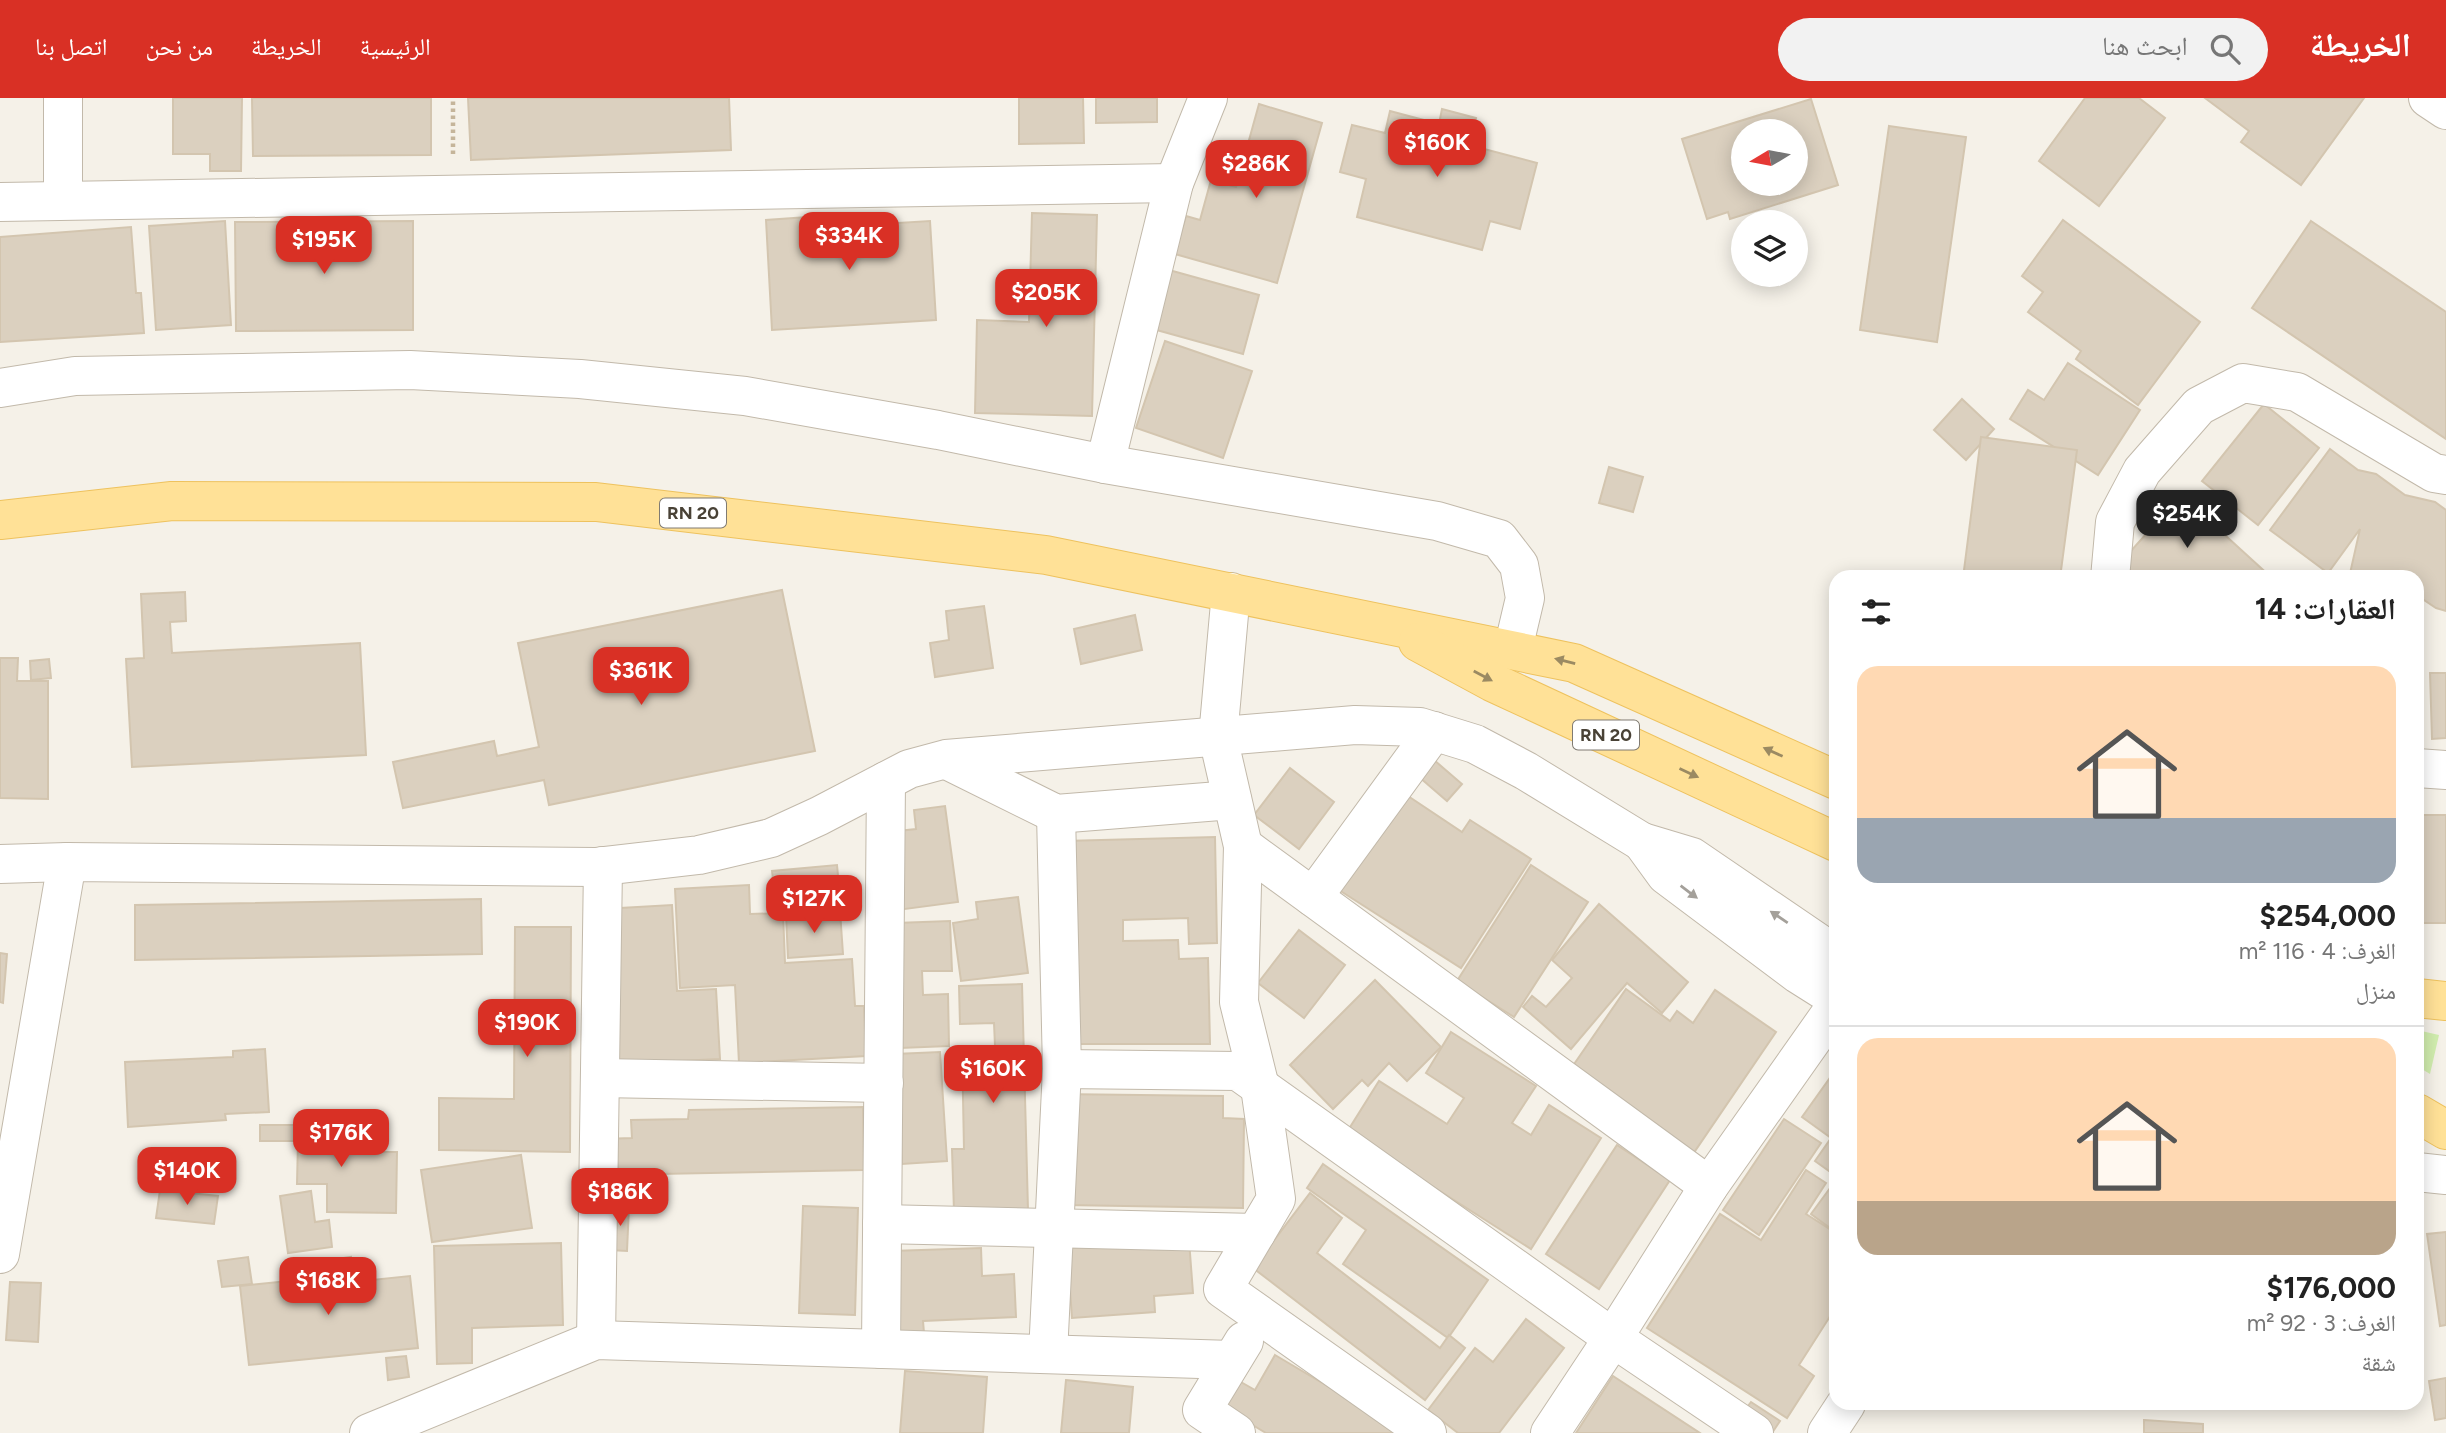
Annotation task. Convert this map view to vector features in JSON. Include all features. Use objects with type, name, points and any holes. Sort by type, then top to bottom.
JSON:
[{"type":"main road","name":"RN 20","points":[[0,520],[172,502],[596,502],[1046,555],[1574,663],[1829,777]]},
{"type":"main road","name":"RN 20","points":[[1379,622],[1492,681],[1829,839]]},
{"type":"main road","points":[[2424,999],[2446,1001]]},
{"type":"main road","points":[[2424,1117],[2446,1130]]},
{"type":"street","points":[[63,98],[63,199]]},
{"type":"street","points":[[1105,464],[1174,183],[1208,98]]},
{"type":"street","points":[[2428,98],[2446,110]]},
{"type":"street","points":[[0,202],[1174,183]]},
{"type":"street","points":[[0,387],[75,376],[410,370],[580,379],[745,396],[939,430],[1105,464],[1437,521],[1499,539],[1519,565],[1525,598],[1513,649]]},
{"type":"street","points":[[2111,570],[2115,522],[2142,471],[2200,406],[2243,383],[2297,392],[2434,473],[2446,475]]},
{"type":"street","points":[[1231,592],[1218,737],[1243,846],[1239,1002],[1260,1087],[1276,1199],[1223,1289],[1427,1433]]},
{"type":"street","points":[[0,864],[67,862],[603,866],[699,855],[771,838],[909,769],[946,759],[1355,725],[1420,727],[1475,744],[1526,771],[1642,842],[1692,857],[1829,950]]},
{"type":"street","points":[[1313,897],[1434,731]]},
{"type":"street","points":[[946,759],[1056,814],[1232,800]]},
{"type":"street","points":[[2424,768],[2446,770]]},
{"type":"street","points":[[881,1349],[886,781]]},
{"type":"street","points":[[1048,1354],[1062,1069],[1056,814]]},
{"type":"street","points":[[1642,842],[1666,875],[1798,974],[1829,994]]},
{"type":"street","points":[[1243,846],[1709,1186]]},
{"type":"street","points":[[0,1254],[67,862]]},
{"type":"street","points":[[596,1340],[603,866]]},
{"type":"street","points":[[1550,1433],[1709,1186],[1829,1016]]},
{"type":"street","points":[[1062,1069],[1238,1071],[1613,1338],[1755,1433]]},
{"type":"street","points":[[600,1079],[884,1083]]},
{"type":"street","points":[[2424,1104],[2446,1104]]},
{"type":"street","points":[[2424,1173],[2446,1175]]},
{"type":"street","points":[[882,1224],[1054,1226],[1256,1233]]},
{"type":"street","points":[[1236,1433],[1202,1410],[1260,1315]]},
{"type":"street","points":[[369,1433],[596,1340],[1233,1360]]},
{"type":"street","points":[[1827,1433],[1842,1410]]},
{"type":"path","points":[[453,98],[453,193]]},
{"type":"green space","points":[[2424,1032],[2439,1035],[2430,1074],[2424,1070]]},
{"type":"building","points":[[173,98],[242,98],[241,171],[210,171],[210,154],[173,154]]},
{"type":"building","points":[[252,98],[431,98],[431,155],[253,156]]},
{"type":"building","points":[[468,98],[729,98],[731,150],[471,160]]},
{"type":"building","points":[[1019,98],[1083,98],[1084,143],[1019,144]]},
{"type":"building","points":[[1096,98],[1157,98],[1157,122],[1096,123]]},
{"type":"building","points":[[2085,98],[2139,98],[2165,118],[2099,206],[2039,161]]},
{"type":"building","points":[[2205,98],[2364,98],[2301,185],[2241,142],[2249,131]]},
{"type":"building","points":[[1811,99],[1838,185],[1808,194],[1808,119],[1746,119]]},
{"type":"building","points":[[1259,104],[1322,123],[1277,283],[1175,254],[1186,216],[1200,220],[1211,180],[1236,187]]},
{"type":"building","points":[[1442,109],[1476,118],[1469,145],[1537,163],[1520,229],[1490,221],[1482,250],[1357,217],[1366,179],[1340,172],[1352,125],[1385,133],[1390,111],[1439,124]]},
{"type":"building","points":[[1731,124],[1731,196],[1803,196],[1759,210],[1731,210],[1730,219],[1728,212],[1707,219],[1682,139]]},
{"type":"building","points":[[1889,126],[1966,137],[1937,342],[1860,330]]},
{"type":"building","points":[[864,213],[865,225],[930,221],[936,320],[772,330],[766,220]]},
{"type":"building","points":[[1032,213],[1097,215],[1092,416],[975,413],[977,320],[1029,322]]},
{"type":"building","points":[[2063,220],[2200,322],[2138,405],[2076,359],[2081,351],[2028,312],[2043,292],[2022,276]]},
{"type":"building","points":[[225,221],[231,325],[156,330],[149,226]]},
{"type":"building","points":[[413,221],[413,330],[236,331],[235,222]]},
{"type":"building","points":[[2311,221],[2446,312],[2446,439],[2252,308]]},
{"type":"building","points":[[131,227],[136,293],[141,293],[144,333],[0,342],[0,237]]},
{"type":"building","points":[[1169,270],[1259,295],[1243,354],[1153,329]]},
{"type":"building","points":[[1165,341],[1252,371],[1223,458],[1136,428]]},
{"type":"building","points":[[2068,363],[2140,410],[2098,475],[2010,419],[2028,390],[2044,400]]},
{"type":"building","points":[[1962,399],[1994,429],[1966,460],[1934,430]]},
{"type":"building","points":[[2264,404],[2319,448],[2258,525],[2202,481]]},
{"type":"building","points":[[1981,437],[2077,450],[2061,570],[1964,570]]},
{"type":"building","points":[[2330,449],[2358,470],[2376,474],[2405,495],[2435,502],[2446,510],[2446,611],[2424,600],[2424,570],[2351,570],[2360,529],[2330,570],[2324,570],[2270,530]]},
{"type":"building","points":[[1609,467],[1643,477],[1633,512],[1599,503]]},
{"type":"building","points":[[2181,495],[2263,570],[2114,570]]},
{"type":"building","points":[[782,590],[815,751],[549,805],[544,780],[403,808],[393,762],[494,741],[497,756],[539,747],[518,643]]},
{"type":"building","points":[[185,592],[186,621],[170,622],[172,653],[360,643],[366,755],[132,767],[126,659],[144,658],[141,594]]},
{"type":"building","points":[[984,606],[993,668],[935,677],[930,643],[949,640],[946,611]]},
{"type":"building","points":[[1135,615],[1142,650],[1081,664],[1074,629]]},
{"type":"building","points":[[0,658],[18,658],[17,681],[48,681],[48,799],[0,798]]},
{"type":"building","points":[[49,659],[51,678],[31,680],[30,661]]},
{"type":"building","points":[[2430,673],[2446,673],[2446,738],[2432,739]]},
{"type":"building","points":[[1434,760],[1462,784],[1447,801],[1419,777]]},
{"type":"building","points":[[1290,768],[1334,802],[1299,849],[1254,815]]},
{"type":"building","points":[[1402,792],[1462,832],[1470,820],[1531,859],[1461,968],[1339,890]]},
{"type":"building","points":[[945,806],[958,902],[890,911],[880,833],[916,829],[914,810]]},
{"type":"building","points":[[2424,815],[2446,815],[2446,923],[2424,923]]},
{"type":"building","points":[[1215,837],[1217,943],[1189,944],[1188,918],[1123,920],[1123,941],[1178,940],[1179,959],[1208,958],[1210,1044],[1074,1044],[1064,841]]},
{"type":"building","points":[[837,865],[840,897],[776,904],[772,871]]},
{"type":"building","points":[[1531,865],[1588,902],[1514,1017],[1457,981]]},
{"type":"building","points":[[749,885],[750,914],[783,913],[785,963],[852,959],[855,1006],[864,1006],[866,1056],[739,1063],[735,985],[680,988],[675,889]]},
{"type":"building","points":[[1018,897],[1028,973],[961,981],[953,923],[978,919],[976,902]]},
{"type":"building","points":[[481,899],[482,954],[135,960],[135,905]]},
{"type":"building","points":[[1599,904],[1688,982],[1662,1013],[1627,983],[1571,1049],[1523,1007],[1532,996],[1546,1007],[1572,978],[1552,960]]},
{"type":"building","points":[[672,905],[677,991],[716,989],[720,1059],[611,1064],[603,909]]},
{"type":"building","points":[[840,911],[843,954],[788,958],[786,915]]},
{"type":"building","points":[[950,921],[952,971],[922,971],[923,995],[948,994],[949,1046],[900,1048],[896,923]]},
{"type":"building","points":[[515,927],[571,927],[570,1152],[439,1150],[439,1098],[514,1099]]},
{"type":"building","points":[[1299,930],[1345,965],[1304,1018],[1258,983]]},
{"type":"building","points":[[0,953],[7,954],[3,1003],[0,1002]]},
{"type":"building","points":[[1375,980],[1441,1047],[1407,1081],[1389,1063],[1368,1086],[1362,1080],[1333,1109],[1290,1065]]},
{"type":"building","points":[[1022,984],[1028,1210],[954,1211],[952,1149],[964,1149],[962,1046],[995,1046],[994,1023],[960,1024],[959,986]]},
{"type":"building","points":[[1626,989],[1670,1021],[1677,1011],[1693,1023],[1715,990],[1776,1032],[1693,1154],[1570,1070]]},
{"type":"building","points":[[1451,1032],[1536,1086],[1512,1123],[1531,1135],[1549,1105],[1601,1138],[1531,1249],[1347,1132],[1379,1081],[1447,1124],[1464,1098],[1426,1073]]},
{"type":"building","points":[[265,1049],[269,1112],[225,1114],[226,1120],[128,1127],[125,1062],[233,1057],[233,1051]]},
{"type":"building","points":[[940,1052],[947,1161],[902,1164],[895,1054]]},
{"type":"building","points":[[1829,1079],[1829,1137],[1802,1117]]},
{"type":"building","points":[[1057,1094],[1223,1096],[1223,1118],[1244,1119],[1243,1208],[1065,1205]]},
{"type":"building","points":[[863,1107],[864,1170],[604,1175],[603,1139],[632,1138],[631,1120],[688,1119],[689,1110]]},
{"type":"building","points":[[1784,1119],[1821,1143],[1759,1235],[1723,1210]]},
{"type":"building","points":[[260,1125],[334,1125],[334,1152],[397,1152],[396,1213],[327,1212],[327,1184],[297,1184],[298,1141],[260,1141]]},
{"type":"building","points":[[1829,1141],[1829,1171],[1815,1161]]},
{"type":"building","points":[[1617,1145],[1670,1180],[1599,1289],[1546,1254]]},
{"type":"building","points":[[521,1155],[532,1228],[432,1242],[421,1170]]},
{"type":"building","points":[[1323,1164],[1488,1280],[1448,1338],[1343,1264],[1366,1230],[1307,1188]]},
{"type":"building","points":[[1806,1170],[1826,1183],[1806,1214],[1829,1228],[1829,1318],[1799,1365],[1814,1376],[1787,1418],[1647,1328],[1720,1214],[1761,1240]]},
{"type":"building","points":[[160,1190],[218,1196],[214,1224],[156,1218]]},
{"type":"building","points":[[1829,1190],[1829,1227],[1811,1214]]},
{"type":"building","points":[[311,1191],[315,1222],[329,1220],[332,1247],[288,1253],[280,1196]]},
{"type":"building","points":[[1310,1193],[1342,1218],[1317,1253],[1440,1348],[1449,1335],[1465,1348],[1425,1400],[1253,1268]]},
{"type":"building","points":[[612,1206],[629,1206],[627,1251],[610,1250]]},
{"type":"building","points":[[803,1206],[858,1208],[855,1315],[799,1313]]},
{"type":"building","points":[[2446,1232],[2446,1325],[2440,1326],[2427,1234]]},
{"type":"building","points":[[1189,1240],[1193,1293],[1154,1296],[1155,1312],[1072,1318],[1067,1248]]},
{"type":"building","points":[[561,1243],[563,1325],[472,1328],[472,1363],[437,1364],[434,1246]]},
{"type":"building","points":[[981,1248],[982,1276],[1014,1274],[1016,1317],[923,1321],[924,1333],[895,1334],[892,1251]]},
{"type":"building","points":[[248,1257],[252,1284],[222,1287],[218,1261]]},
{"type":"building","points":[[351,1257],[353,1282],[410,1276],[418,1348],[249,1365],[240,1286],[338,1276],[336,1259]]},
{"type":"building","points":[[10,1282],[41,1283],[38,1342],[6,1340]]},
{"type":"building","points":[[1526,1319],[1564,1348],[1499,1433],[1458,1433],[1428,1410],[1475,1348],[1493,1362]]},
{"type":"building","points":[[1275,1355],[1407,1433],[1266,1433],[1216,1403],[1232,1377],[1255,1390]]},
{"type":"building","points":[[406,1356],[409,1377],[388,1380],[386,1358]]},
{"type":"building","points":[[905,1371],[987,1377],[983,1433],[900,1433]]},
{"type":"building","points":[[1613,1376],[1700,1433],[1576,1433]]},
{"type":"building","points":[[2446,1378],[2446,1418],[2435,1420],[2429,1381]]},
{"type":"building","points":[[1066,1380],[1133,1387],[1129,1433],[1061,1433]]},
{"type":"building","points":[[1751,1402],[1780,1421],[1772,1433],[1738,1419]]},
{"type":"building","points":[[2144,1420],[2203,1424],[2203,1433],[2144,1433]]}]
